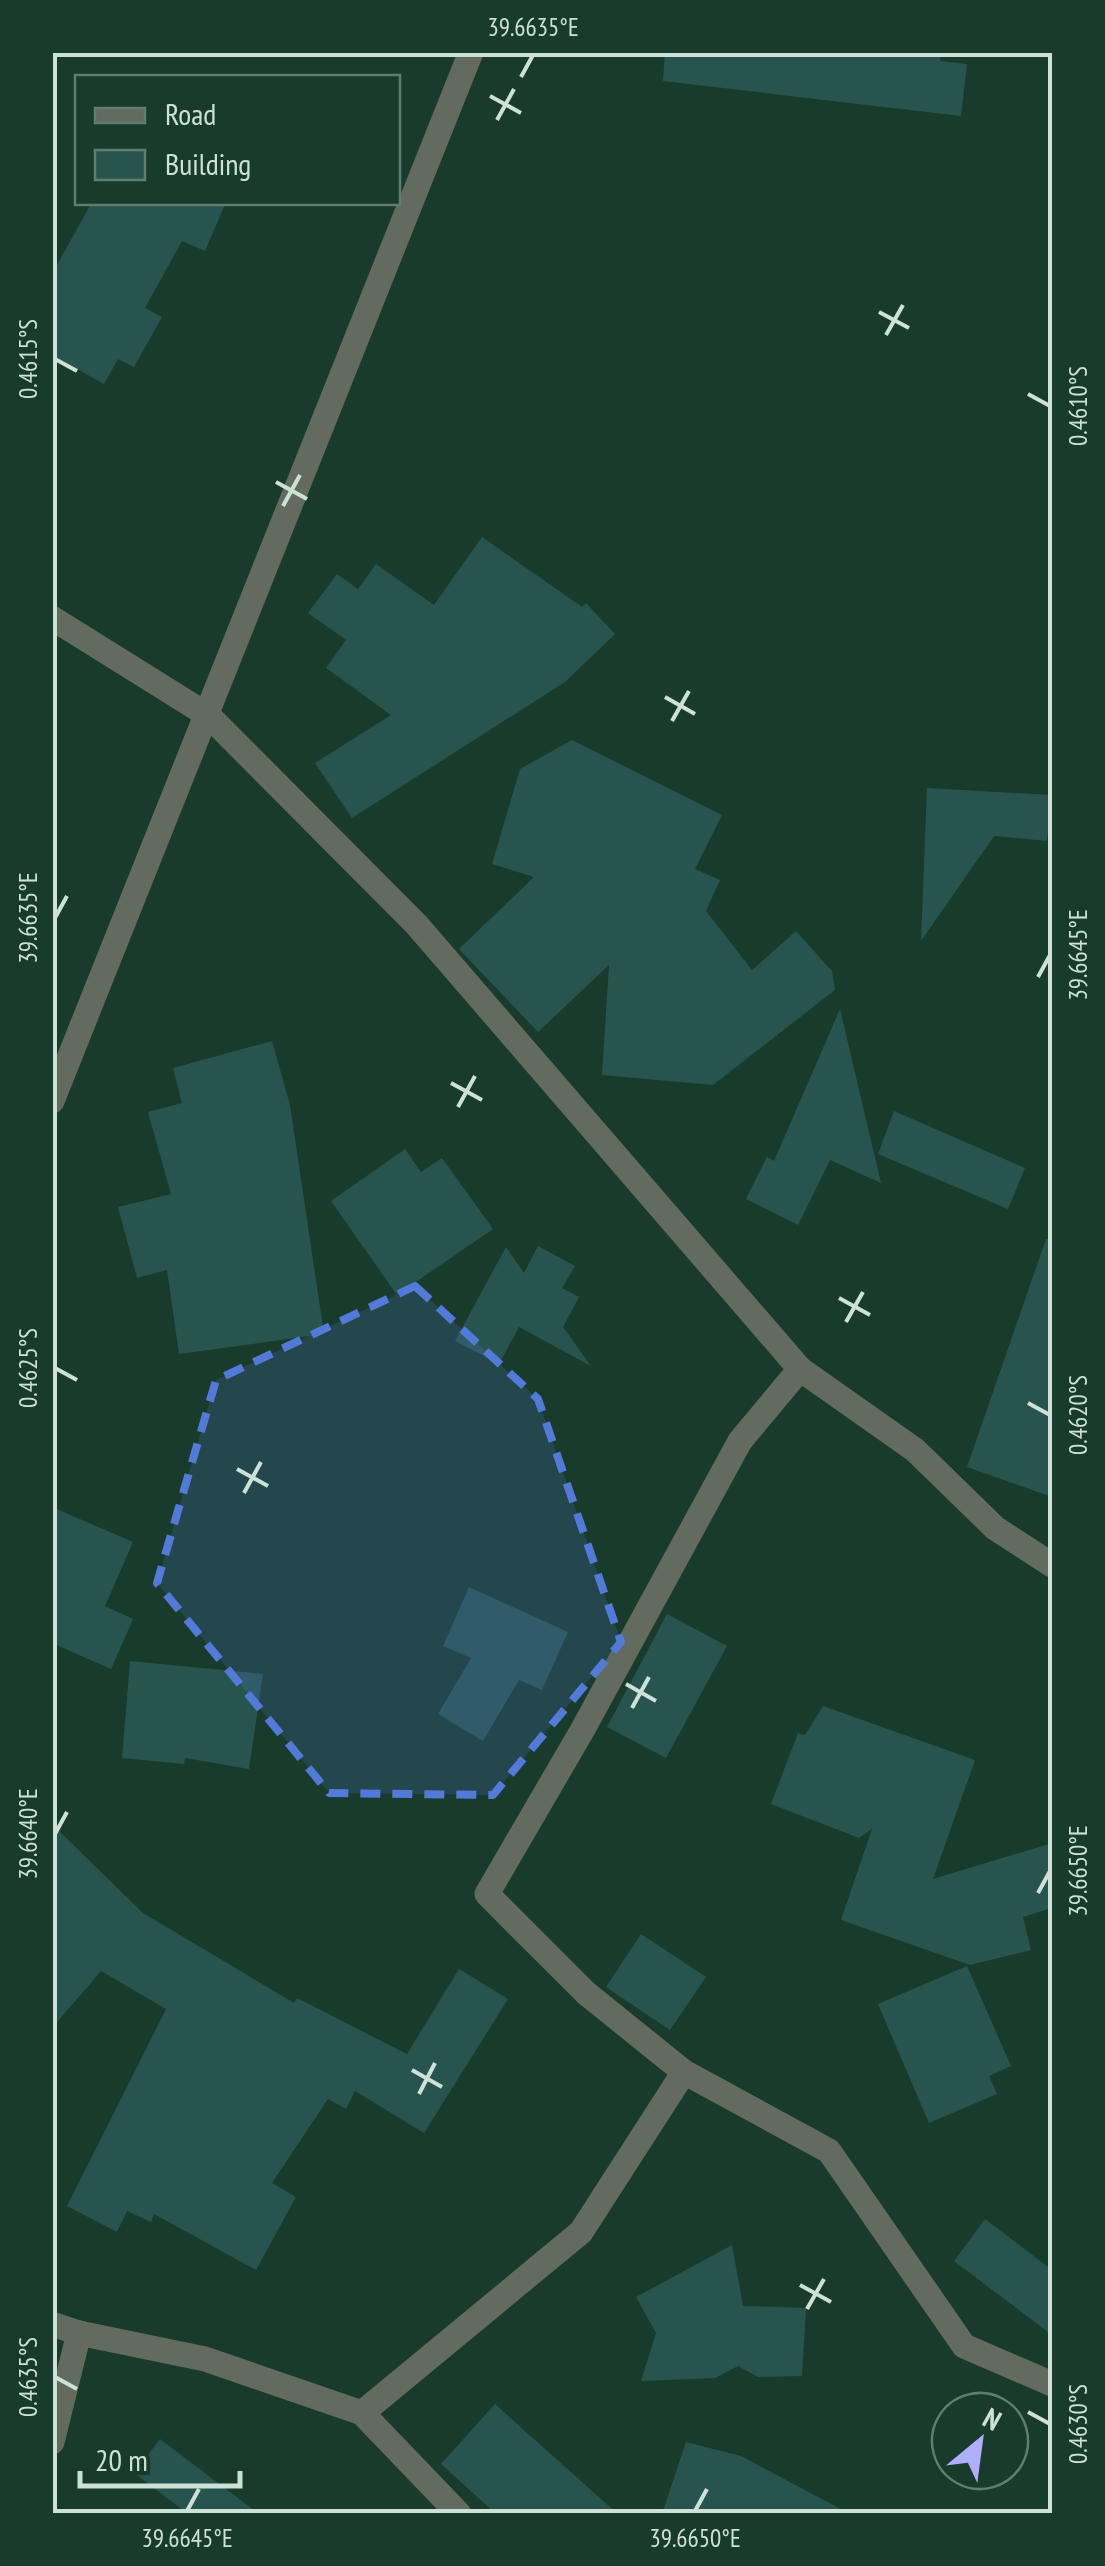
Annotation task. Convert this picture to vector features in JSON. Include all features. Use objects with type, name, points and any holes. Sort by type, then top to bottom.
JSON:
[{"type":"street","points":[[52,1102],[471,52]]},
{"type":"street","points":[[52,618],[208,716],[416,924],[800,1369],[914,1450],[995,1528],[1052,1564]]},
{"type":"street","points":[[800,1369],[740,1441],[583,1729],[487,1894],[586,1993],[684,2072],[830,2152],[964,2346],[1052,2384]]},
{"type":"street","points":[[362,2413],[581,2232],[684,2072]]},
{"type":"street","points":[[52,2324],[78,2334],[204,2359],[362,2413],[459,2514]]},
{"type":"street","points":[[52,2442],[78,2334]]},
{"type":"highlighted area","points":[[415,1286],[538,1399],[621,1642],[493,1795],[329,1793],[157,1583],[216,1380]]},
{"type":"building","points":[[665,52],[941,52],[940,61],[967,64],[961,116],[663,81]]},
{"type":"building","points":[[90,205],[225,205],[205,251],[182,241],[145,308],[162,317],[134,367],[118,359],[104,384],[52,355],[52,274]]},
{"type":"building","points":[[482,537],[582,607],[586,603],[615,634],[565,682],[352,818],[315,763],[391,715],[326,668],[346,640],[308,613],[337,574],[358,589],[376,564],[434,605]]},
{"type":"building","points":[[572,740],[722,815],[695,869],[720,880],[706,911],[752,970],[796,931],[832,971],[835,990],[713,1085],[602,1075],[609,965],[538,1032],[459,949],[534,877],[492,864],[520,769]]},
{"type":"building","points":[[927,788],[1051,795],[1047,841],[994,836],[921,941]]},
{"type":"building","points":[[840,1009],[881,1183],[830,1160],[798,1225],[746,1199],[767,1157],[774,1161]]},
{"type":"building","points":[[272,1041],[290,1105],[324,1334],[179,1354],[167,1270],[137,1278],[118,1207],[171,1194],[148,1112],[182,1103],[173,1068]]},
{"type":"building","points":[[894,1111],[1025,1168],[1008,1209],[878,1154]]},
{"type":"building","points":[[405,1149],[421,1172],[442,1158],[493,1229],[397,1295],[331,1201]]},
{"type":"building","points":[[1046,1239],[1052,1240],[1052,1497],[967,1467]]},
{"type":"building","points":[[538,1246],[575,1266],[562,1288],[579,1297],[563,1327],[591,1366],[519,1327],[499,1364],[455,1341],[506,1247],[524,1273]]},
{"type":"building","points":[[52,1507],[133,1542],[105,1606],[133,1619],[111,1669],[52,1643]]},
{"type":"building","points":[[469,1587],[568,1632],[542,1690],[519,1680],[483,1741],[438,1714],[471,1658],[443,1646]]},
{"type":"building","points":[[667,1614],[727,1646],[666,1758],[607,1727]]},
{"type":"building","points":[[130,1661],[263,1674],[249,1769],[185,1758],[184,1764],[122,1758]]},
{"type":"building","points":[[823,1706],[975,1760],[933,1879],[1052,1843],[1052,1908],[1023,1917],[1031,1950],[970,1965],[841,1920],[872,1829],[859,1838],[771,1804],[798,1733],[805,1735]]},
{"type":"building","points":[[52,1824],[143,1913],[294,2003],[297,1998],[407,2054],[459,1969],[508,1999],[424,2133],[355,2091],[346,2109],[328,2099],[272,2183],[296,2197],[256,2270],[154,2214],[151,2222],[127,2211],[117,2232],[67,2206],[166,2009],[101,1971],[52,2028]]},
{"type":"building","points":[[641,1934],[706,1977],[670,2030],[606,1987]]},
{"type":"building","points":[[967,1966],[1011,2066],[989,2076],[997,2094],[929,2123],[878,2004]]},
{"type":"building","points":[[985,2219],[1052,2270],[1052,2335],[954,2261]]},
{"type":"building","points":[[732,2245],[743,2306],[806,2308],[802,2376],[758,2377],[738,2366],[715,2378],[641,2381],[656,2333],[636,2297]]},
{"type":"building","points":[[495,2404],[618,2514],[496,2514],[441,2464]]},
{"type":"building","points":[[160,2439],[259,2514],[188,2514],[134,2473]]},
{"type":"building","points":[[686,2442],[741,2456],[850,2514],[662,2514]]}]
